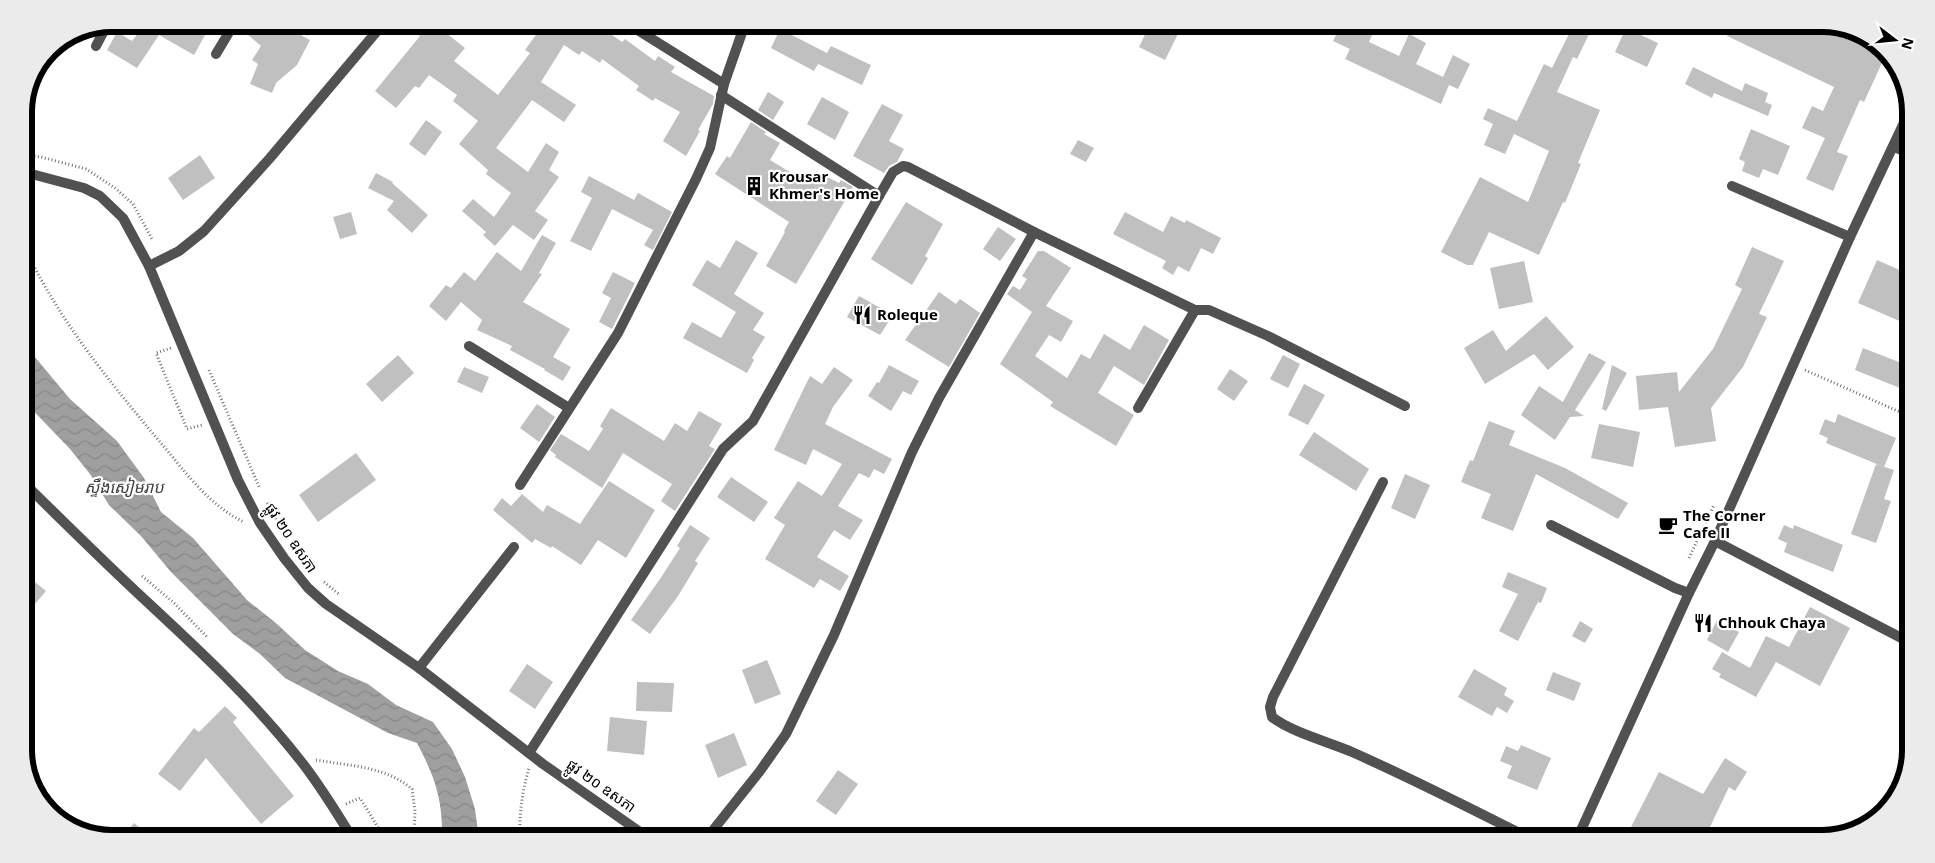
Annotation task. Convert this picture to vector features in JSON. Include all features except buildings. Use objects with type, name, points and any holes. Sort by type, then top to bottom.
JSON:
[{"type":"street","points":[[216,54],[229,32]]},
{"type":"street","points":[[150,266],[179,251],[210,224],[270,158],[376,32]]},
{"type":"street","points":[[641,32],[724,84]]},
{"type":"street","points":[[520,485],[618,333],[692,188],[710,148],[724,84],[742,32]]},
{"type":"street","points":[[96,46],[103,33]]},
{"type":"street","points":[[721,95],[879,196]]},
{"type":"street","points":[[1581,830],[1689,593],[1715,541],[1850,237],[1902,129]]},
{"type":"street","points":[[1894,148],[1902,151]]},
{"type":"street","points":[[529,752],[723,449],[753,421],[893,172],[902,166],[908,167],[1034,232],[1195,310],[1209,310],[1268,336],[1405,406]]},
{"type":"street","name":"ផ្លូវ ២០ ឧសភា","points":[[33,174],[67,182],[100,196],[123,218],[150,266],[238,480],[265,530],[308,588],[326,604],[419,668],[529,752],[637,830]]},
{"type":"street","points":[[1732,186],[1850,237]]},
{"type":"street","points":[[713,830],[760,772],[786,734],[834,635],[912,452],[940,398],[1034,232]]},
{"type":"street","points":[[1138,408],[1195,310]]},
{"type":"street","points":[[469,346],[569,408]]},
{"type":"street","points":[[1383,482],[1274,697],[1270,707],[1272,717],[1285,725],[1352,752],[1427,787],[1513,830]]},
{"type":"street","points":[[33,491],[143,599],[206,656],[252,705],[315,780],[347,830]]},
{"type":"street","points":[[1551,525],[1675,588],[1689,593]]},
{"type":"street","points":[[1715,541],[1902,638]]},
{"type":"street","points":[[419,668],[514,547]]},
{"type":"path","points":[[33,156],[86,169],[114,188],[133,204],[162,260]]},
{"type":"path","points":[[33,264],[44,287],[73,332],[111,384],[204,494],[234,517],[248,524],[244,516]]},
{"type":"path","points":[[167,339],[171,348],[156,353],[187,429],[203,425],[206,433]]},
{"type":"path","points":[[1793,364],[1902,413]]},
{"type":"path","points":[[208,368],[262,494]]},
{"type":"path","points":[[266,502],[280,526]]},
{"type":"path","points":[[318,576],[347,600]]},
{"type":"path","points":[[321,768],[316,760],[381,771],[400,780],[412,789],[415,811],[414,830]]},
{"type":"path","points":[[524,763],[536,772]]},
{"type":"path","points":[[521,830],[523,790],[530,768]]},
{"type":"path","points":[[341,798],[347,805],[360,798],[380,830]]},
{"type":"water","name":"ស្ទឹងសៀមរាប","points":[[33,355],[70,399],[117,441],[144,478],[161,512],[193,538],[247,600],[305,650],[338,671],[368,684],[396,705],[433,722],[452,749],[465,777],[475,809],[478,830],[442,830],[437,789],[417,743],[388,733],[285,678],[260,654],[233,634],[171,572],[141,536],[109,505],[90,474],[70,449],[33,410]]},
{"type":"place","name":"Krousar Khmer's Home","points":[[754,186]]},
{"type":"place","name":"Roleque","points":[[862,315]]},
{"type":"place","name":"The Corner Cafe II","points":[[1668,525]]},
{"type":"place","name":"Chhouk Chaya","points":[[1703,623]]}]
